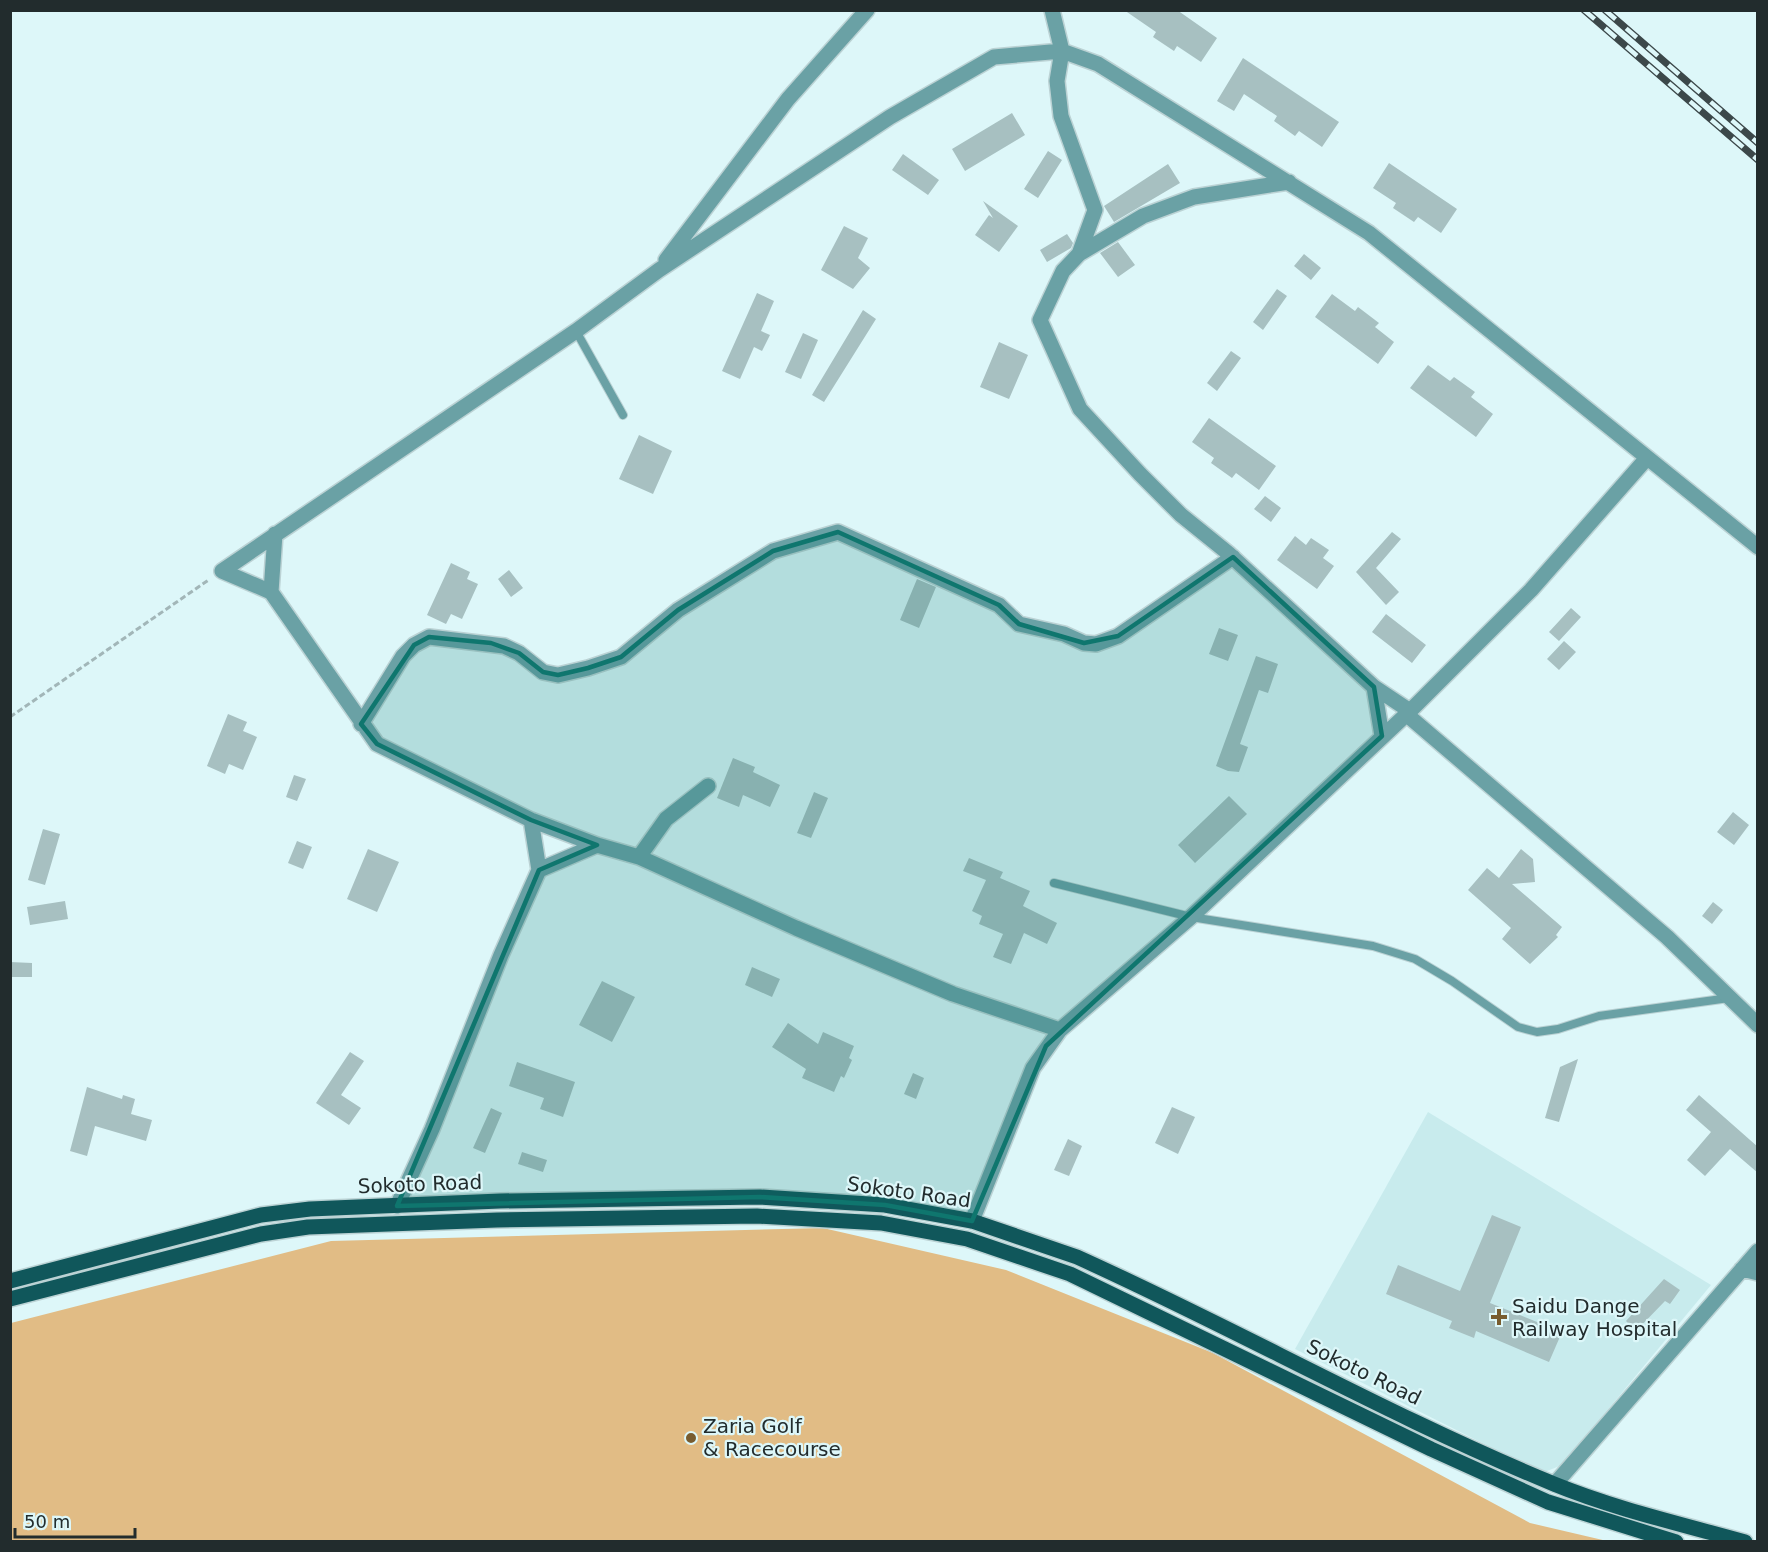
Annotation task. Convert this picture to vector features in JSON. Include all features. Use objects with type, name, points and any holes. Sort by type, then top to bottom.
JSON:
[{"type":"main road","name":"Sokoto Road","points":[[10,1281],[261,1215],[310,1209],[760,1197],[885,1205],[972,1221],[1020,1235],[1120,1276],[1438,1432],[1555,1484],[1616,1505],[1745,1542]]},
{"type":"main road","name":"Sokoto Road","points":[[10,1299],[261,1233],[308,1227],[497,1220],[757,1216],[893,1225],[967,1239],[1070,1274],[1431,1449],[1548,1502],[1676,1542]]},
{"type":"street","points":[[659,270],[788,99],[867,10]]},
{"type":"street","points":[[1052,10],[1062,51],[1057,81],[1061,116],[1095,210],[1079,254]]},
{"type":"street","points":[[222,571],[576,331],[659,270],[890,117],[994,57],[1062,51],[1098,64],[1369,233],[1758,547]]},
{"type":"street","points":[[1289,182],[1194,197],[1143,216],[1079,254],[1063,271],[1040,320],[1080,410],[1181,515],[1233,557],[1374,687],[1408,713],[1667,937],[1758,1025]]},
{"type":"street","points":[[972,1221],[1033,1068],[1046,1046],[1060,1030],[1191,917],[1408,713],[1531,590],[1647,458]]},
{"type":"street","points":[[361,724],[403,656],[414,645],[429,637],[447,637],[504,646],[519,653],[543,672],[558,675],[588,668],[621,657],[678,610],[773,551],[838,532],[999,605],[1018,624],[1064,634],[1084,644],[1096,644],[1118,636],[1233,557]]},
{"type":"street","points":[[271,591],[275,534]]},
{"type":"street","points":[[222,571],[271,591],[377,744],[531,820],[597,845],[639,857],[796,928],[952,994],[1060,1030]]},
{"type":"street","points":[[1374,687],[1382,736]]},
{"type":"street","points":[[639,857],[666,819],[708,786]]},
{"type":"street","points":[[397,1206],[432,1129],[501,955],[539,870],[531,820]]},
{"type":"street","points":[[539,870],[597,845]]},
{"type":"street","points":[[1555,1484],[1758,1251]]},
{"type":"street","points":[[1742,1269],[1758,1273]]},
{"type":"lane","points":[[576,331],[623,415]]},
{"type":"lane","points":[[1054,883],[1191,917],[1373,946],[1415,959],[1452,981],[1518,1028],[1537,1032],[1558,1029],[1599,1016],[1729,998]]},
{"type":"path","points":[[10,717],[222,571]]},
{"type":"highlighted area","points":[[838,532],[999,605],[1019,624],[1084,643],[1118,636],[1233,557],[1374,687],[1382,736],[1046,1046],[972,1221],[885,1205],[760,1197],[397,1206],[539,870],[597,845],[531,820],[377,744],[361,724],[414,645],[429,637],[491,643],[519,653],[543,672],[558,675],[588,668],[621,657],[678,610],[773,551]]},
{"type":"shaded area","name":"Saidu Dange Railway Hospital","points":[[1428,1112],[1711,1285],[1562,1465],[1542,1473],[1295,1349]]},
{"type":"shaded area","name":"Zaria Golf & Racecourse","points":[[823,1228],[1006,1270],[1213,1353],[1530,1523],[1607,1541],[11,1541],[11,1323],[331,1241]]},
{"type":"building","points":[[1124,10],[1177,10],[1217,38],[1201,62],[1177,46],[1174,51],[1153,37],[1156,32]]},
{"type":"building","points":[[1243,58],[1339,122],[1322,147],[1299,131],[1295,136],[1274,121],[1277,116],[1244,94],[1234,111],[1217,101]]},
{"type":"building","points":[[1012,113],[1025,135],[965,171],[952,149]]},
{"type":"building","points":[[1048,151],[1062,160],[1038,198],[1024,189]]},
{"type":"building","points":[[903,154],[939,180],[928,195],[892,170]]},
{"type":"building","points":[[1389,163],[1457,209],[1441,233],[1418,217],[1414,222],[1393,208],[1396,203],[1373,188]]},
{"type":"building","points":[[1168,164],[1180,183],[1114,222],[1104,206]]},
{"type":"building","points":[[983,201],[1018,226],[999,252],[975,235],[989,215],[993,218]]},
{"type":"building","points":[[844,226],[868,238],[858,258],[870,268],[853,289],[821,270]]},
{"type":"building","points":[[1067,234],[1073,243],[1071,248],[1047,262],[1040,250]]},
{"type":"building","points":[[1118,242],[1135,265],[1118,277],[1100,253]]},
{"type":"building","points":[[1304,254],[1321,268],[1311,280],[1294,266]]},
{"type":"building","points":[[1277,289],[1287,296],[1263,330],[1253,322]]},
{"type":"building","points":[[757,293],[774,301],[761,331],[770,335],[762,351],[754,347],[740,379],[722,371]]},
{"type":"building","points":[[1332,294],[1355,311],[1358,307],[1379,323],[1375,327],[1394,342],[1378,364],[1315,317]]},
{"type":"building","points":[[863,310],[876,319],[824,402],[812,395]]},
{"type":"building","points":[[803,333],[818,340],[801,379],[785,372]]},
{"type":"building","points":[[999,342],[1028,355],[1009,399],[980,387]]},
{"type":"building","points":[[1231,351],[1241,358],[1217,391],[1207,383]]},
{"type":"building","points":[[1428,365],[1450,381],[1454,377],[1475,392],[1471,397],[1493,414],[1476,437],[1410,388]]},
{"type":"building","points":[[1209,418],[1276,466],[1259,490],[1236,473],[1232,478],[1211,463],[1214,458],[1192,442]]},
{"type":"building","points":[[639,435],[672,451],[653,494],[619,479]]},
{"type":"building","points":[[1265,496],[1281,508],[1271,522],[1254,509]]},
{"type":"building","points":[[1392,532],[1401,539],[1376,568],[1399,592],[1386,605],[1356,572]]},
{"type":"building","points":[[1295,536],[1306,545],[1311,538],[1329,550],[1323,558],[1334,566],[1317,589],[1277,560]]},
{"type":"building","points":[[451,563],[470,572],[467,579],[478,584],[462,619],[451,614],[446,624],[427,615]]},
{"type":"building","points":[[509,570],[523,588],[511,597],[498,579]]},
{"type":"building","points":[[917,579],[936,587],[919,628],[900,620]]},
{"type":"building","points":[[1571,608],[1581,617],[1559,641],[1549,632]]},
{"type":"building","points":[[1386,614],[1426,645],[1412,663],[1372,632]]},
{"type":"building","points":[[1219,628],[1238,635],[1228,661],[1209,654]]},
{"type":"building","points":[[1564,641],[1576,652],[1559,670],[1547,659]]},
{"type":"building","points":[[1256,656],[1278,664],[1268,693],[1259,690],[1240,744],[1248,747],[1239,772],[1228,771],[1216,766]]},
{"type":"building","points":[[228,714],[247,722],[243,731],[257,737],[243,770],[229,764],[225,774],[207,766]]},
{"type":"building","points":[[733,758],[755,767],[753,772],[780,785],[770,807],[743,795],[739,807],[717,798]]},
{"type":"building","points":[[294,775],[306,779],[297,801],[286,797]]},
{"type":"building","points":[[814,792],[828,798],[811,838],[797,833]]},
{"type":"building","points":[[1229,796],[1247,814],[1195,863],[1178,845]]},
{"type":"building","points":[[1733,812],[1749,825],[1734,845],[1717,832]]},
{"type":"building","points":[[43,829],[60,834],[45,885],[28,880]]},
{"type":"building","points":[[297,841],[312,847],[303,869],[288,863]]},
{"type":"building","points":[[368,849],[399,862],[377,912],[347,899]]},
{"type":"building","points":[[1521,849],[1533,859],[1535,882],[1512,884],[1562,927],[1556,935],[1558,937],[1530,964],[1502,939],[1511,928],[1468,890],[1487,868],[1499,878]]},
{"type":"building","points":[[969,858],[1003,872],[1000,878],[1030,891],[1023,906],[1057,923],[1047,944],[1024,933],[1011,964],[993,957],[1003,934],[979,924],[982,916],[972,911],[986,880],[963,871]]},
{"type":"building","points":[[65,901],[68,919],[30,925],[27,907]]},
{"type":"building","points":[[1713,902],[1723,910],[1712,924],[1702,916]]},
{"type":"building","points":[[10,962],[32,963],[32,977],[10,977]]},
{"type":"building","points":[[752,967],[780,979],[772,997],[745,985]]},
{"type":"building","points":[[602,981],[635,997],[612,1042],[579,1025]]},
{"type":"building","points":[[788,1023],[818,1044],[823,1032],[854,1046],[849,1058],[852,1060],[844,1078],[841,1076],[834,1092],[802,1078],[806,1069],[772,1047]]},
{"type":"building","points":[[350,1052],[364,1061],[341,1095],[361,1108],[349,1125],[316,1103]]},
{"type":"building","points":[[1578,1059],[1559,1122],[1545,1118],[1560,1067]]},
{"type":"building","points":[[517,1062],[575,1082],[563,1117],[540,1109],[544,1098],[509,1086]]},
{"type":"building","points":[[913,1073],[924,1078],[916,1099],[904,1094]]},
{"type":"building","points":[[87,1087],[122,1099],[123,1095],[135,1099],[131,1114],[152,1120],[146,1141],[95,1126],[87,1156],[70,1151]]},
{"type":"building","points":[[1699,1095],[1758,1147],[1758,1173],[1730,1149],[1705,1176],[1687,1160],[1711,1132],[1686,1110]]},
{"type":"building","points":[[1172,1107],[1195,1117],[1178,1154],[1155,1143]]},
{"type":"building","points":[[491,1108],[502,1113],[485,1153],[473,1148]]},
{"type":"building","points":[[1068,1139],[1082,1146],[1069,1176],[1054,1170]]},
{"type":"building","points":[[522,1152],[547,1160],[543,1172],[518,1164]]},
{"type":"building","points":[[1492,1215],[1521,1227],[1490,1303],[1562,1332],[1549,1362],[1476,1331],[1474,1338],[1449,1328],[1452,1321],[1386,1294],[1398,1265],[1460,1291]]},
{"type":"building","points":[[1664,1279],[1680,1290],[1670,1304],[1665,1301],[1636,1331],[1626,1321]]},
{"type":"railway","points":[[1584,10],[1758,160]]},
{"type":"railway","points":[[1605,10],[1758,143]]},
{"type":"place","name":"Saidu Dange Railway Hospital","points":[[1499,1317]]},
{"type":"place","name":"Zaria Golf & Racecourse","points":[[691,1438]]}]
